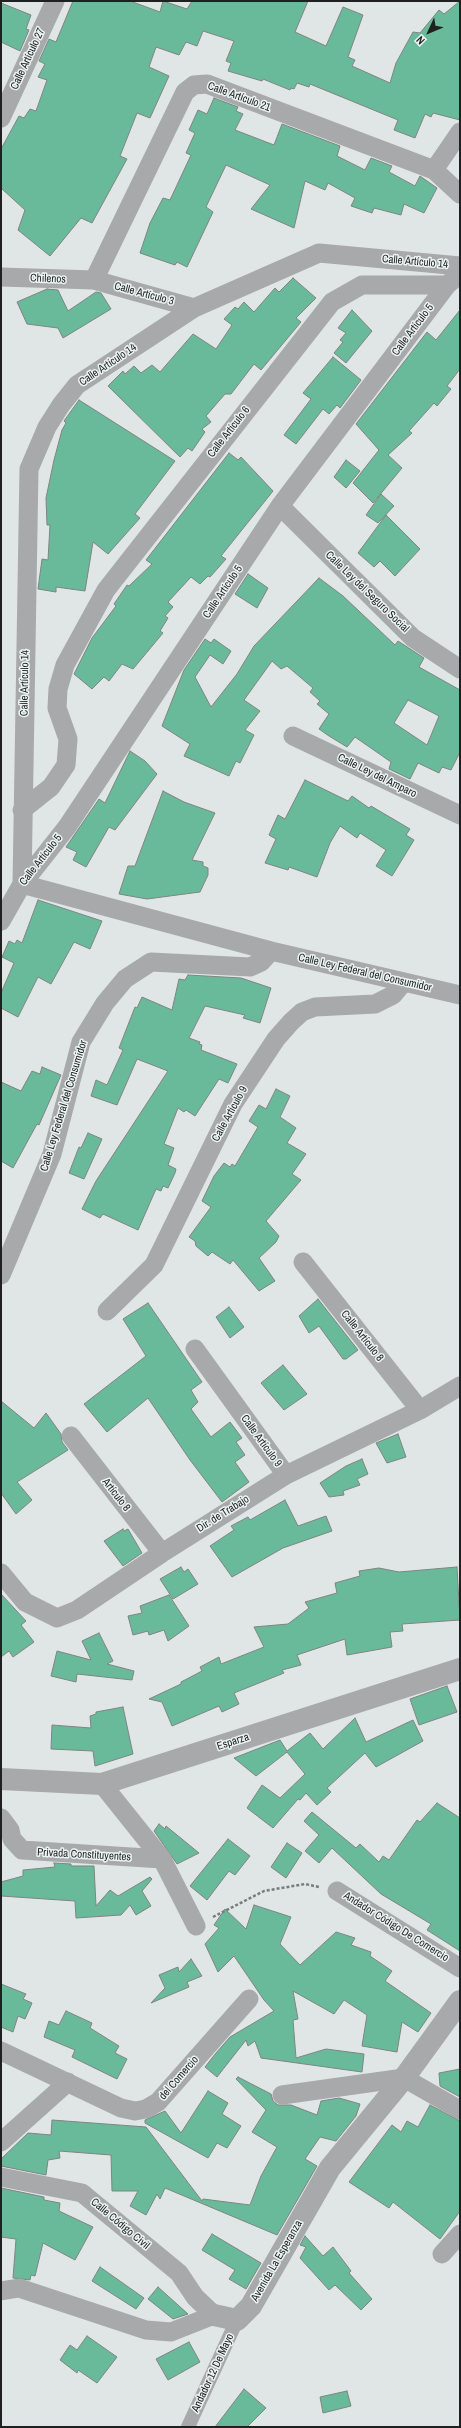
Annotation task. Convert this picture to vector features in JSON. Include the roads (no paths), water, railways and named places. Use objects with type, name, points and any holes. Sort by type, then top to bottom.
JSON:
[{"type":"street","name":"Calle Artículo 27","points":[[1,118],[55,1]]},
{"type":"street","name":"Calle Artículo 21","points":[[94,280],[185,92],[194,85],[207,84],[434,170],[460,194]]},
{"type":"street","points":[[434,170],[460,132]]},
{"type":"street","name":"Calle Artículo 14","points":[[22,884],[22,810],[29,469],[47,427],[77,385],[194,308],[319,253],[460,266]]},
{"type":"street","name":"Chilenos","points":[[1,277],[94,280]]},
{"type":"street","name":"Calle Artículo 3","points":[[94,280],[194,308]]},
{"type":"street","name":"Calle Artículo 5","points":[[1,921],[22,884],[67,827],[280,506],[454,280]]},
{"type":"street","name":"Calle Artículo 6","points":[[22,810],[51,787],[66,765],[68,739],[57,708],[58,689],[65,665],[106,590],[332,302],[362,285],[454,280]]},
{"type":"street","name":"Calle Ley del Seguro Social","points":[[280,506],[414,638],[460,669]]},
{"type":"street","name":"Calle Ley del Amparo","points":[[293,736],[460,815]]},
{"type":"street","name":"Calle Ley Federal del Consumidor","points":[[22,884],[271,951],[403,983],[460,995]]},
{"type":"street","name":"Calle Ley Federal del Consumidor","points":[[1,1275],[52,1154],[81,1042],[105,1003],[125,979],[151,962],[250,967],[261,962],[271,951]]},
{"type":"street","name":"Calle Artículo 9","points":[[107,1311],[154,1265],[233,1104],[276,1039],[291,1022],[302,1012],[315,1007],[375,1004],[392,995],[403,983]]},
{"type":"street","name":"Calle Artículo 8","points":[[303,1262],[420,1410]]},
{"type":"street","name":"Calle Artículo 9","points":[[195,1349],[286,1475]]},
{"type":"street","name":"Dir. de Trabajo","points":[[1,1573],[24,1602],[57,1618],[77,1610],[162,1553],[286,1475],[420,1410],[460,1386]]},
{"type":"street","name":"Artículo 8","points":[[71,1436],[162,1553]]},
{"type":"street","name":"Esparza","points":[[1,1779],[102,1784],[460,1669]]},
{"type":"street","points":[[102,1784],[162,1859],[196,1926]]},
{"type":"street","name":"Privada Constituyentes","points":[[1,1818],[10,1830],[12,1839],[22,1850],[162,1859]]},
{"type":"street","name":"Andador Código De Comercio","points":[[337,1891],[460,1968]]},
{"type":"street","name":"del Comercio","points":[[68,2082],[121,2108],[134,2111],[146,2109],[158,2102],[249,1999]]},
{"type":"street","name":"Avenida La Esperanza","points":[[237,2320],[251,2306],[330,2168],[404,2078],[460,2001]]},
{"type":"street","points":[[1,2051],[68,2082],[1,2142]]},
{"type":"street","points":[[282,2095],[404,2078],[460,2110]]},
{"type":"street","name":"Calle Código Civil","points":[[1,2177],[82,2193],[179,2273],[196,2297],[214,2315]]},
{"type":"street","points":[[442,2254],[460,2234]]},
{"type":"street","points":[[1,2291],[19,2288],[146,2330],[172,2332],[214,2315],[237,2320]]},
{"type":"street","name":"Andador 12 De Mayo","points":[[188,2427],[237,2320]]}]
